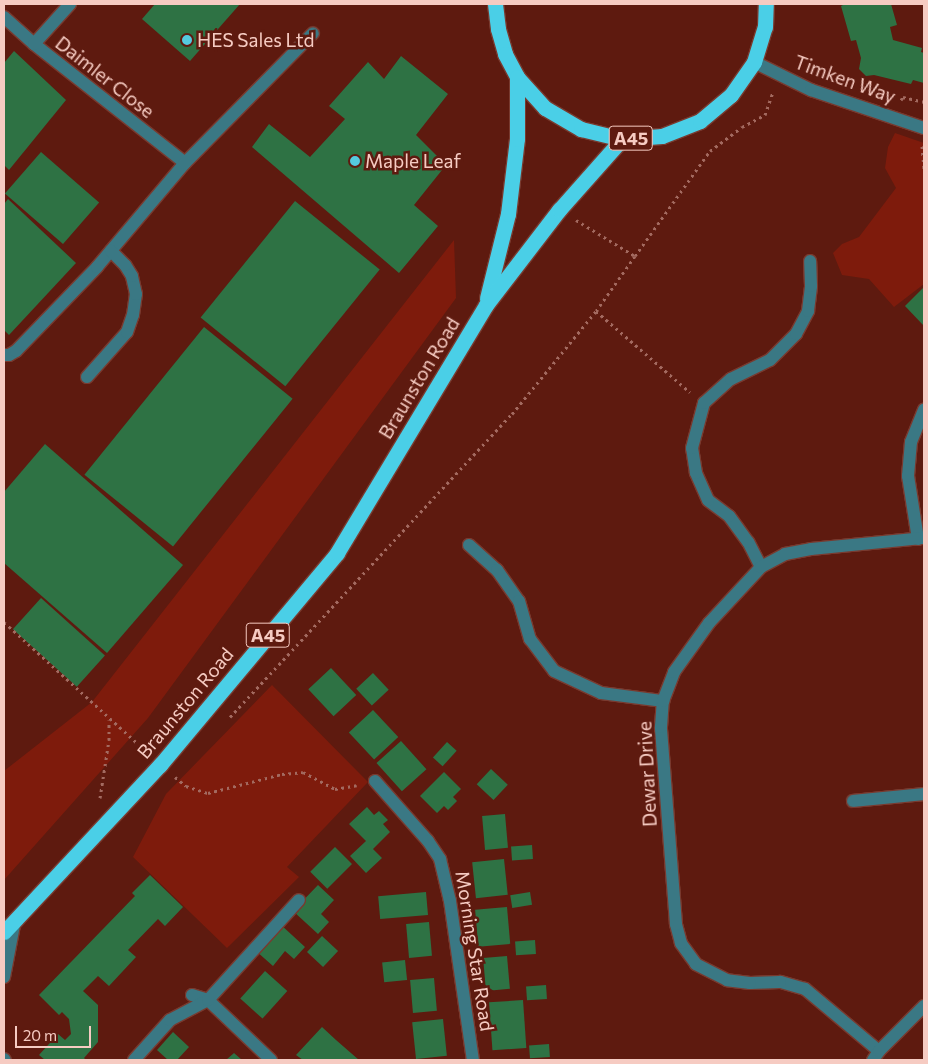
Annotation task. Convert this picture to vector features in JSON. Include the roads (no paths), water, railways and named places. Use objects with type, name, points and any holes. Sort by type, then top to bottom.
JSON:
[{"type":"highway","name":"A45","points":[[495,4],[498,29],[505,54],[517,77],[545,108],[580,130],[622,139],[662,136],[700,121],[731,95],[754,62],[765,27],[766,4]]},
{"type":"highway","name":"Braunston Road","points":[[486,305],[508,214],[518,139],[517,77]]},
{"type":"highway","name":"Braunston Road","points":[[4,932],[160,765],[337,553],[486,305],[559,210],[622,139]]},
{"type":"street","points":[[34,44],[70,4]]},
{"type":"street","name":"Daimler Close","points":[[4,17],[34,44],[185,163]]},
{"type":"street","points":[[4,355],[9,355],[16,351],[111,250],[185,163],[313,33]]},
{"type":"street","name":"Timken Way","points":[[754,62],[811,90],[924,128]]},
{"type":"street","points":[[87,377],[126,332],[134,315],[136,294],[132,276],[111,250]]},
{"type":"street","points":[[761,567],[748,542],[729,516],[708,500],[696,473],[692,448],[704,404],[731,379],[770,360],[796,334],[808,311],[811,286],[810,261]]},
{"type":"street","points":[[921,538],[908,476],[911,442],[924,409]]},
{"type":"street","name":"Dewar Drive","points":[[876,1055],[805,989],[780,982],[750,983],[727,980],[696,964],[681,942],[676,924],[661,727],[663,701],[674,672],[709,623],[761,567],[785,554],[811,548],[921,538]]},
{"type":"street","points":[[469,545],[497,570],[518,601],[530,639],[554,671],[602,693],[663,701]]},
{"type":"street","name":"Morning Star Road","points":[[375,781],[428,841],[440,859],[450,901],[473,1060]]},
{"type":"street","points":[[853,801],[924,794]]},
{"type":"street","points":[[134,1060],[170,1020],[208,1000],[298,900]]},
{"type":"street","points":[[4,978],[15,920]]},
{"type":"street","points":[[192,995],[208,1000],[271,1060]]},
{"type":"street","points":[[876,1055],[924,1006]]},
{"type":"place","name":"HES Sales Ltd","points":[[187,40]]},
{"type":"place","name":"Maple Leaf","points":[[355,161]]}]
